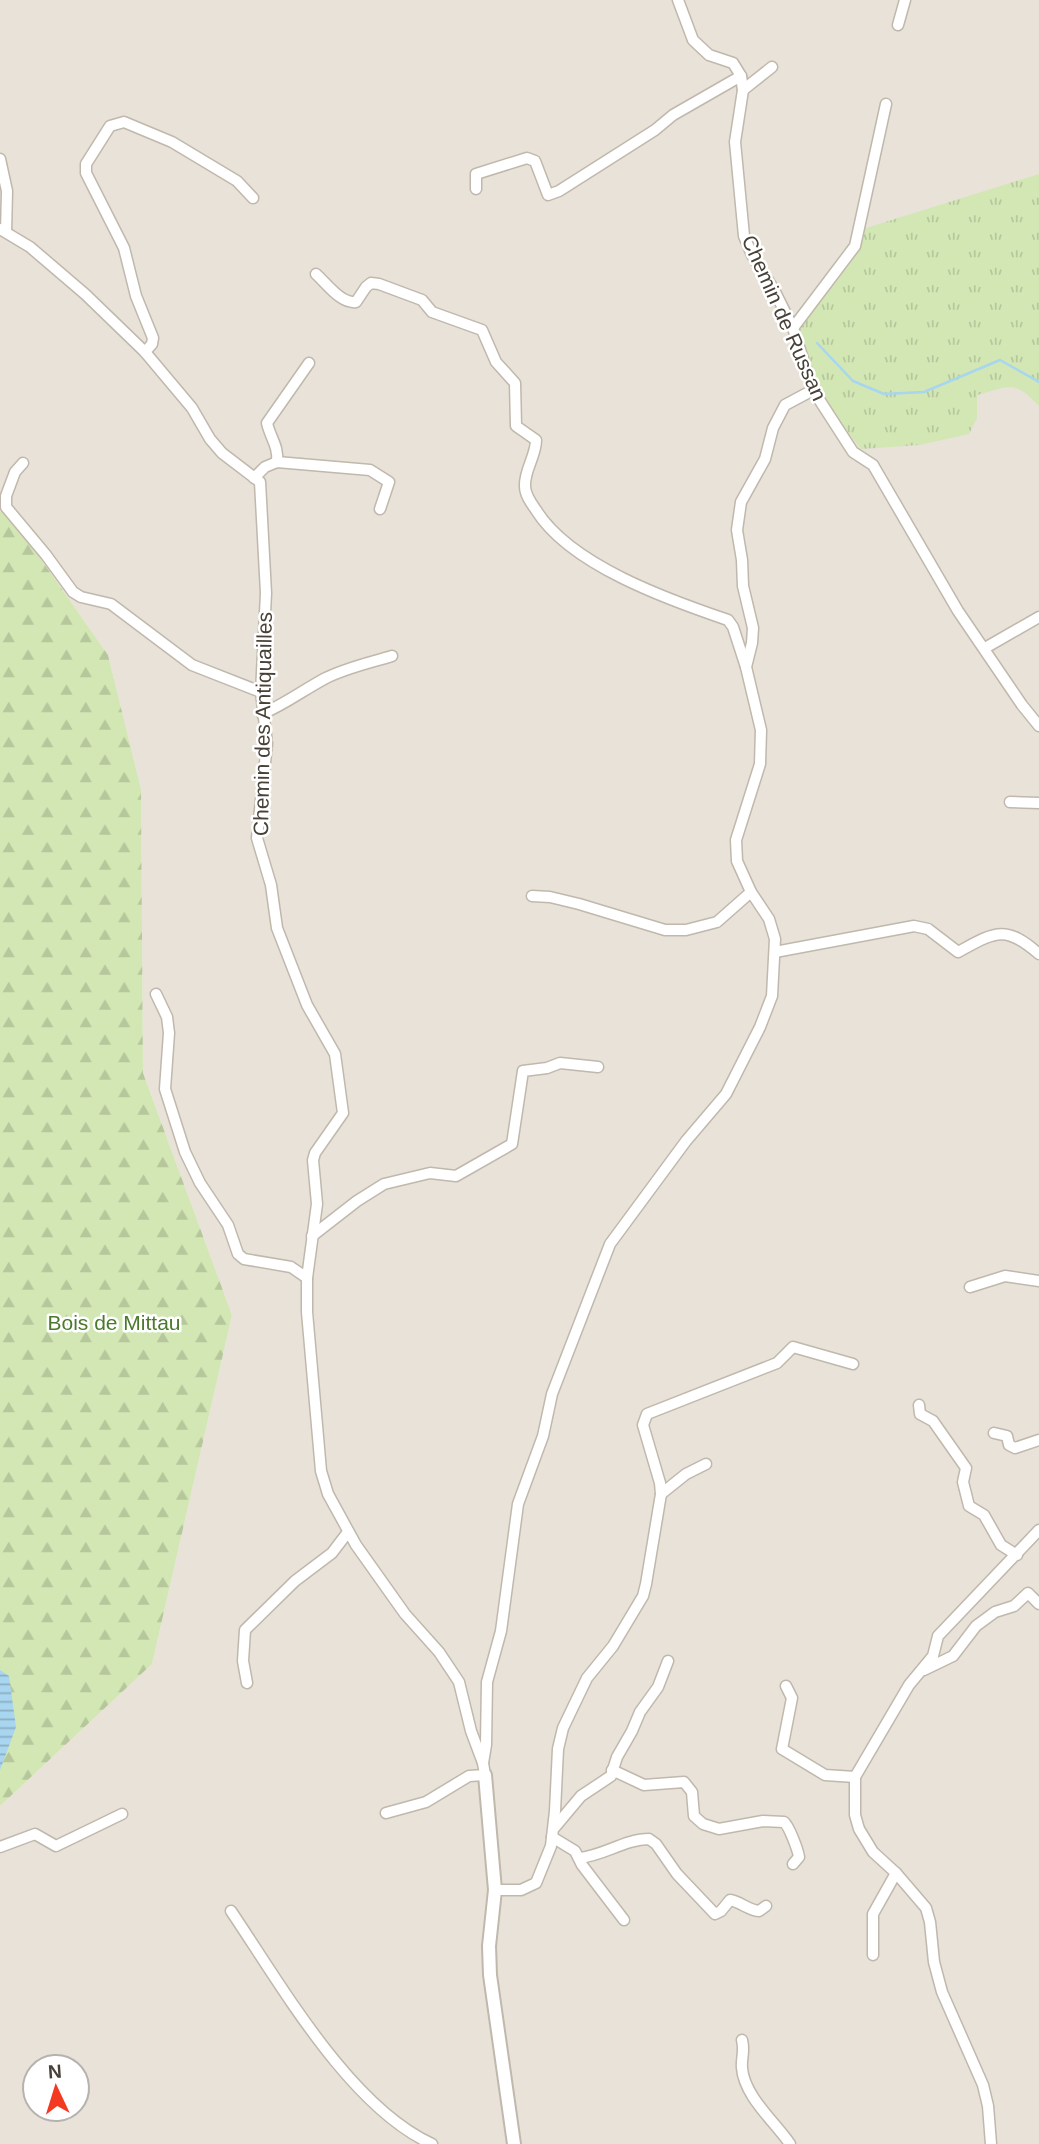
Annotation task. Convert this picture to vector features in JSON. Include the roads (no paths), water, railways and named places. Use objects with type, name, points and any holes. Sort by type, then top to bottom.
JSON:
[{"type":"street","points":[[476,189],[476,174],[527,158],[535,161],[548,195],[559,191],[646,136],[673,115],[741,76],[733,63],[709,55],[693,40],[678,0]]},
{"type":"street","points":[[898,25],[905,0]]},
{"type":"street","points":[[743,90],[772,67]]},
{"type":"street","name":"Chemin de Russan","points":[[741,76],[743,90],[736,142],[744,236],[793,328],[813,390],[853,452],[873,465],[958,611],[1039,726]]},
{"type":"street","points":[[793,328],[855,246],[886,104]]},
{"type":"street","points":[[145,352],[152,344],[153,338],[136,296],[124,248],[86,173],[86,164],[110,126],[124,122],[172,142],[237,181],[253,198]]},
{"type":"street","points":[[0,159],[7,191],[3,230],[30,247],[62,273],[145,352],[192,408],[210,439],[222,453],[254,478],[265,467],[277,461],[370,470],[389,482],[380,509]]},
{"type":"street","points":[[316,274],[343,300],[351,304],[356,302],[371,283],[379,284],[422,300],[432,312],[482,330],[496,362],[515,383],[516,426],[536,440],[524,485],[527,496],[544,523],[566,545],[663,598],[728,620],[733,627],[746,667],[761,730],[760,764],[736,840],[740,870],[769,919],[775,952],[772,996],[766,1015],[726,1094],[686,1141],[610,1244],[552,1394],[543,1436],[518,1504],[501,1631],[487,1682],[484,1769],[495,1890],[489,1946],[490,1975],[513,2144]]},
{"type":"street","points":[[277,461],[279,452],[267,423],[309,363]]},
{"type":"street","points":[[746,667],[753,628],[743,586],[737,530],[741,502],[765,459],[773,428],[785,405],[813,390]]},
{"type":"street","points":[[23,463],[15,472],[6,496],[6,507],[73,592],[81,597],[111,604],[192,665],[261,692]]},
{"type":"street","name":"Chemin des Antiquailles","points":[[254,478],[260,482],[266,593],[261,692],[267,744],[257,838],[271,885],[277,928],[307,1005],[335,1054],[343,1113],[313,1160],[317,1203],[307,1278],[307,1312],[321,1471],[328,1494],[348,1532],[405,1614],[439,1652],[459,1682],[484,1769]]},
{"type":"street","points":[[985,648],[1039,617]]},
{"type":"street","points":[[262,714],[289,702],[324,679],[392,656]]},
{"type":"street","points":[[1010,802],[1039,803]]},
{"type":"street","points":[[532,896],[560,899],[665,930],[686,930],[717,922],[751,892]]},
{"type":"street","points":[[775,952],[914,926],[928,929],[958,952],[976,941],[1010,933],[1039,954]]},
{"type":"street","points":[[156,995],[167,1017],[169,1032],[165,1089],[185,1152],[200,1183],[228,1225],[238,1254],[244,1259],[291,1267],[307,1278]]},
{"type":"street","points":[[312,1236],[384,1184],[430,1173],[456,1176],[512,1144],[523,1071],[560,1063],[598,1067]]},
{"type":"street","points":[[970,1287],[1005,1276],[1039,1282]]},
{"type":"street","points":[[495,1890],[521,1890],[536,1883],[553,1832],[558,1749],[563,1728],[587,1678],[613,1646],[643,1596],[661,1494],[643,1425],[646,1414],[777,1363],[793,1348],[853,1364]]},
{"type":"street","points":[[919,1405],[920,1414],[933,1421],[966,1468],[963,1482],[969,1506],[984,1514],[1001,1545],[1017,1555]]},
{"type":"street","points":[[994,1433],[1007,1436],[1009,1445],[1015,1448],[1039,1440]]},
{"type":"street","points":[[661,1494],[685,1474],[706,1464]]},
{"type":"street","points":[[990,2144],[988,2106],[982,2085],[942,1992],[934,1962],[926,1908],[896,1872],[873,1852],[859,1829],[855,1815],[855,1777],[909,1685],[933,1656],[938,1636],[1039,1530]]},
{"type":"street","points":[[247,1683],[243,1661],[245,1630],[295,1581],[332,1553],[348,1532]]},
{"type":"street","points":[[920,1671],[953,1656],[976,1626],[995,1612],[1014,1606],[1028,1593],[1039,1604]]},
{"type":"street","points":[[553,1832],[581,1796],[611,1776],[617,1757],[640,1712],[658,1687],[668,1661]]},
{"type":"street","points":[[786,1686],[792,1698],[782,1749],[825,1775],[855,1777]]},
{"type":"street","points":[[386,1813],[426,1802],[484,1769]]},
{"type":"street","points":[[612,1770],[645,1785],[684,1782],[692,1792],[694,1816],[703,1824],[719,1829],[763,1821],[784,1822],[788,1825],[791,1839],[798,1847],[799,1857],[793,1864]]},
{"type":"street","points":[[0,1847],[35,1834],[56,1846],[122,1814]]},
{"type":"street","points":[[553,1832],[575,1851],[624,1920]]},
{"type":"street","points":[[579,1858],[649,1839],[656,1844],[677,1874],[715,1914],[730,1900],[737,1901],[749,1910],[759,1911],[766,1906]]},
{"type":"street","points":[[873,1955],[873,1914],[896,1872]]},
{"type":"street","points":[[231,1911],[336,2063],[380,2110],[401,2128],[432,2144]]},
{"type":"street","points":[[742,2040],[745,2053],[742,2067],[750,2094],[790,2144]]},
{"type":"water","points":[[0,1670],[9,1676],[16,1727],[0,1770]]},
{"type":"waterway","points":[[817,343],[853,381],[884,394],[924,392],[1000,360],[1039,382]]},
{"type":"park label","name":"Bois de Mittau","points":[[114,1323]]}]
